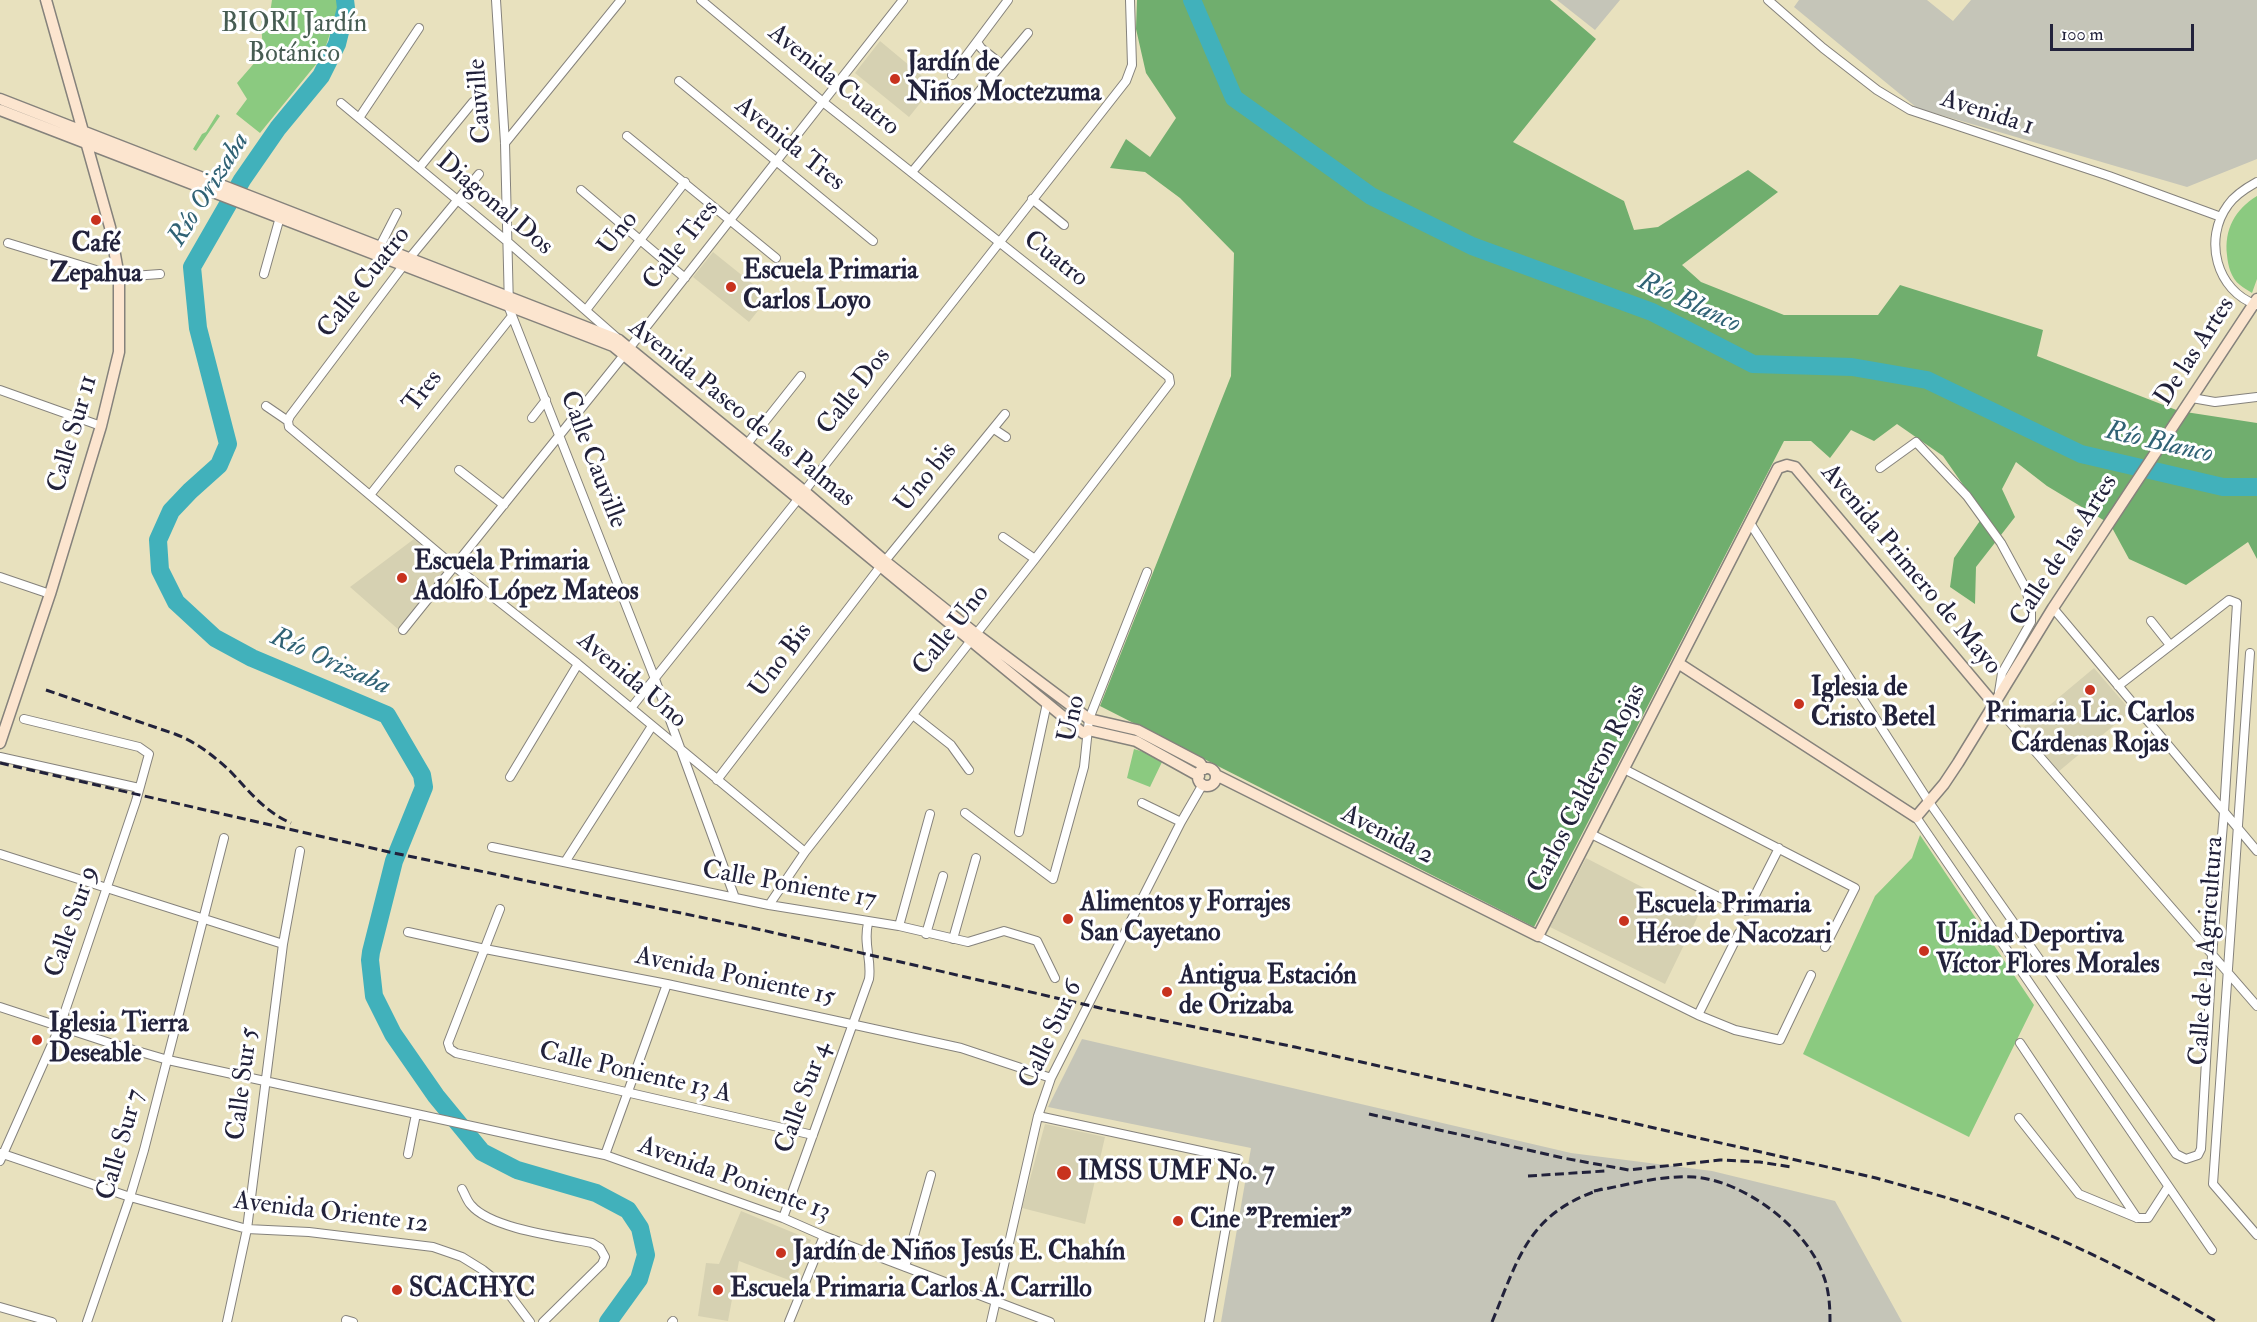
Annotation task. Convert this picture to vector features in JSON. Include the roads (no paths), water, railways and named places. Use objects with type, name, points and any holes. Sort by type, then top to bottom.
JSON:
[{"type":"street","name":"Calle Sur 11","points":[[0,743],[50,594],[101,426],[119,352],[119,277],[102,195],[81,130],[46,0]]},
{"type":"street","name":"Cauville","points":[[496,0],[506,143],[509,307]]},
{"type":"street","points":[[506,143],[621,0]]},
{"type":"street","name":"Avenida Cuatro","points":[[701,0],[823,102],[912,172]]},
{"type":"street","name":"Calle Tres","points":[[404,630],[903,0]]},
{"type":"street","points":[[952,75],[1008,0]]},
{"type":"street","name":"Calle Dos","points":[[632,708],[802,495],[1130,72],[1132,65],[1130,0]]},
{"type":"street","name":"Avenida 1","points":[[1768,0],[1823,48],[1877,90],[1910,110],[2120,180],[2221,217]]},
{"type":"street","points":[[358,118],[419,28]]},
{"type":"street","points":[[912,172],[1028,33]]},
{"type":"street","points":[[978,42],[981,48],[1001,64]]},
{"type":"street","name":"Avenida Tres","points":[[679,81],[873,241]]},
{"type":"street","name":"Avenida Paseo de las Palmas","points":[[0,99],[81,130],[224,191]]},
{"type":"street","points":[[419,168],[473,102]]},
{"type":"street","name":"Diagonal Dos","points":[[341,103],[509,243],[619,340]]},
{"type":"street","name":"Avenida Paseo de las Palmas","points":[[0,110],[380,246],[407,262]]},
{"type":"street","points":[[627,136],[776,258]]},
{"type":"street","name":"Cuatro","points":[[912,172],[1168,377],[1170,383]]},
{"type":"street","name":"Calle Cuatro","points":[[288,421],[407,262],[479,174]]},
{"type":"street","name":"Uno","points":[[586,310],[685,182]]},
{"type":"street","points":[[2256,303],[2242,298],[2227,283],[2215,256],[2214,238],[2228,205],[2239,193],[2257,182]]},
{"type":"street","points":[[581,190],[684,278]]},
{"type":"street","points":[[1032,199],[1064,225]]},
{"type":"street","name":"Avenida Paseo de las Palmas","points":[[252,201],[280,217],[407,262],[509,307],[627,351],[747,444],[802,495]]},
{"type":"street","points":[[380,246],[397,213]]},
{"type":"street","points":[[264,273],[280,217]]},
{"type":"street","points":[[9,243],[119,277],[160,274]]},
{"type":"street","name":"De las Artes","points":[[2172,429],[2256,303]]},
{"type":"street","name":"Avenida Paseo de las Palmas","points":[[509,307],[619,340],[627,351],[883,565],[973,638],[1089,725],[1137,730],[1200,763],[1202,776],[1211,769],[1216,775]]},
{"type":"street","name":"Calle Cauville","points":[[509,307],[656,679],[735,898]]},
{"type":"street","name":"Tres","points":[[370,495],[509,307]]},
{"type":"street","points":[[747,444],[801,376]]},
{"type":"street","name":"Calle Uno","points":[[769,905],[805,852],[1170,383]]},
{"type":"street","points":[[0,390],[101,426]]},
{"type":"street","points":[[2192,398],[2222,402],[2257,398]]},
{"type":"street","points":[[532,418],[546,400]]},
{"type":"street","name":"Avenida Uno","points":[[266,406],[288,421],[289,427],[454,566],[578,664],[805,852]]},
{"type":"street","name":"Uno bis","points":[[883,565],[1005,414]]},
{"type":"street","points":[[994,429],[1006,437]]},
{"type":"street","name":"Calle de las Artes","points":[[1916,817],[1958,763],[2053,608],[2172,429]]},
{"type":"street","points":[[1880,468],[1916,442],[1967,496],[2001,543],[2026,589],[2031,609],[2031,622],[2002,673],[1996,700]]},
{"type":"street","name":"Avenida Primero de Mayo","points":[[1787,465],[1794,467],[2257,1006]]},
{"type":"street","name":"Carlos Calderon Rojas","points":[[1538,936],[1778,468],[1787,465]]},
{"type":"street","points":[[459,470],[504,505]]},
{"type":"street","points":[[1750,523],[1929,802]]},
{"type":"street","points":[[1003,537],[1035,559]]},
{"type":"street","name":"Uno Bis","points":[[717,780],[883,565]]},
{"type":"street","name":"Uno","points":[[965,813],[1053,879],[1084,767],[1089,725],[1147,572]]},
{"type":"street","points":[[0,577],[50,594]]},
{"type":"street","name":"Calle de la Agricultura","points":[[1929,802],[2176,1154],[2186,1159],[2198,1155],[2201,1149],[2212,956],[2226,814],[2238,606],[2235,601],[2229,600],[2170,645]]},
{"type":"street","points":[[2053,608],[2257,851]]},
{"type":"street","points":[[2118,686],[2170,645],[2151,621]]},
{"type":"street","name":"Avenida Paseo de las Palmas","points":[[973,638],[1083,733],[1089,725]]},
{"type":"street","name":"Calle de la Agricultura","points":[[2250,653],[2223,966],[2213,1184],[2257,1235]]},
{"type":"street","points":[[1678,663],[1916,817],[2212,1250]]},
{"type":"street","points":[[510,777],[578,664]]},
{"type":"street","points":[[1019,832],[1047,703]]},
{"type":"street","points":[[913,715],[951,745],[969,771]]},
{"type":"street","name":"Calle Sur 9","points":[[1,1156],[60,1026],[138,791],[148,754],[139,747],[24,719]]},
{"type":"street","points":[[565,862],[652,726]]},
{"type":"street","points":[[0,757],[138,791]]},
{"type":"street","points":[[1624,770],[1855,888],[1824,947]]},
{"type":"street","points":[[1202,776],[1212,784],[1216,775]]},
{"type":"street","name":"Avenida 2","points":[[1216,775],[1538,936]]},
{"type":"street","name":"Calle Sur 6","points":[[991,1322],[1038,1116],[1051,1078],[1202,776]]},
{"type":"street","points":[[1142,803],[1181,822]]},
{"type":"street","points":[[898,926],[930,814]]},
{"type":"street","points":[[1591,834],[1747,911],[1779,848]]},
{"type":"street","name":"Calle Sur 7","points":[[87,1322],[130,1197],[168,1060],[224,838]]},
{"type":"street","name":"Calle Poniente 17","points":[[492,848],[769,905],[868,923],[898,926],[968,942],[1004,931],[1037,941],[1055,978]]},
{"type":"street","name":"Calle Sur 5","points":[[227,1322],[246,1229],[283,944],[300,851]]},
{"type":"street","points":[[0,854],[283,944]]},
{"type":"street","points":[[953,939],[976,858]]},
{"type":"street","points":[[927,934],[943,876]]},
{"type":"street","points":[[485,950],[500,909]]},
{"type":"street","name":"Calle Sur 4","points":[[783,1218],[853,1025],[870,971],[865,937],[868,923]]},
{"type":"street","name":"Avenida Poniente 15","points":[[408,932],[485,950],[668,984],[961,1048],[1051,1078]]},
{"type":"street","points":[[1698,1015],[1739,933]]},
{"type":"street","points":[[1538,936],[1698,1015],[1735,1030],[1780,1040],[1811,975]]},
{"type":"street","name":"Calle Poniente 13 A","points":[[485,950],[448,1043],[450,1049],[456,1053],[813,1135]]},
{"type":"street","points":[[605,1155],[668,984]]},
{"type":"street","name":"Avenida Poniente 13","points":[[0,1007],[168,1060],[265,1083],[605,1155],[783,1218],[824,1236],[1050,1322]]},
{"type":"street","points":[[2020,1043],[2137,1218]]},
{"type":"street","points":[[408,1154],[416,1114]]},
{"type":"street","points":[[1038,1116],[1238,1159],[1209,1322]]},
{"type":"street","points":[[2019,1118],[2079,1194],[2137,1218],[2148,1218],[2168,1187]]},
{"type":"street","name":"Avenida Oriente 12","points":[[1,1156],[130,1197],[246,1229],[309,1232],[433,1247],[462,1257],[483,1270],[503,1286],[530,1322]]},
{"type":"street","points":[[905,1266],[931,1175]]},
{"type":"street","points":[[462,1188],[469,1204],[474,1209],[498,1222],[592,1243],[603,1252],[605,1257],[602,1264],[543,1322]]},
{"type":"street","points":[[789,1322],[824,1236]]},
{"type":"street","points":[[0,1307],[52,1322]]},
{"type":"waterway","name":"Río Orizaba","points":[[345,0],[346,8],[337,44],[321,76],[278,128],[242,180],[192,267],[198,328],[228,444],[219,465],[171,511],[158,540],[160,570],[176,602],[215,638],[252,658],[387,715],[422,775],[424,787],[394,861],[371,952],[374,996],[393,1034],[436,1096],[482,1152],[517,1170],[596,1193],[628,1210],[640,1228],[646,1255],[639,1279],[608,1322]]},
{"type":"waterway","name":"Río Blanco","points":[[1192,0],[1234,98],[1371,196],[1472,246],[1652,312],[1753,364],[1852,367],[1927,380],[2081,454],[2223,487],[2257,487]]},
{"type":"railway","points":[[46,690],[190,741],[224,765],[265,807],[291,823]]},
{"type":"railway","points":[[0,763],[389,852],[762,930],[1100,1008],[1295,1047],[1876,1178],[1976,1207],[2049,1235],[2135,1276],[2217,1322]]},
{"type":"railway","points":[[1369,1114],[1563,1158],[1629,1170],[1720,1160],[1760,1162],[1791,1167]]},
{"type":"railway","points":[[1528,1176],[1605,1171]]},
{"type":"railway","points":[[1594,1191],[1657,1179],[1694,1177],[1713,1180],[1752,1197],[1787,1223],[1813,1255],[1826,1284],[1830,1322]]},
{"type":"railway","points":[[1492,1322],[1519,1258],[1529,1240],[1542,1224],[1557,1211],[1577,1199],[1602,1189]]},
{"type":"place","name":"Jardín de Niños Moctezuma","points":[[895,79]]},
{"type":"place","name":"Café Zepahua","points":[[96,220]]},
{"type":"place","name":"Escuela Primaria Carlos Loyo","points":[[731,287]]},
{"type":"place","name":"Escuela Primaria Adolfo López Mateos","points":[[402,578]]},
{"type":"place","name":"Primaria Lic. Carlos Cárdenas Rojas","points":[[2090,690]]},
{"type":"place","name":"Iglesia de Cristo Betel","points":[[1799,704]]},
{"type":"place","name":"Alimentos y Forrajes San Cayetano","points":[[1068,919]]},
{"type":"place","name":"Escuela Primaria Héroe de Nacozari","points":[[1624,921]]},
{"type":"place","name":"Unidad Deportiva Víctor Flores Morales","points":[[1924,951]]},
{"type":"place","name":"Antigua Estación de Orizaba","points":[[1167,992]]},
{"type":"place","name":"Iglesia Tierra Deseable","points":[[37,1040]]},
{"type":"place","name":"IMSS UMF No. 7","points":[[1064,1173]]},
{"type":"place","name":"Cine \"Premier\"","points":[[1178,1221]]},
{"type":"place","name":"Jardín de Niños Jesús E. Chahín","points":[[781,1253]]},
{"type":"place","name":"SCACHYC","points":[[397,1290]]},
{"type":"place","name":"Escuela Primaria Carlos A. Carrillo","points":[[718,1290]]},
{"type":"park label","name":"BIORI Jardín Botánico","points":[[294,40]]}]
